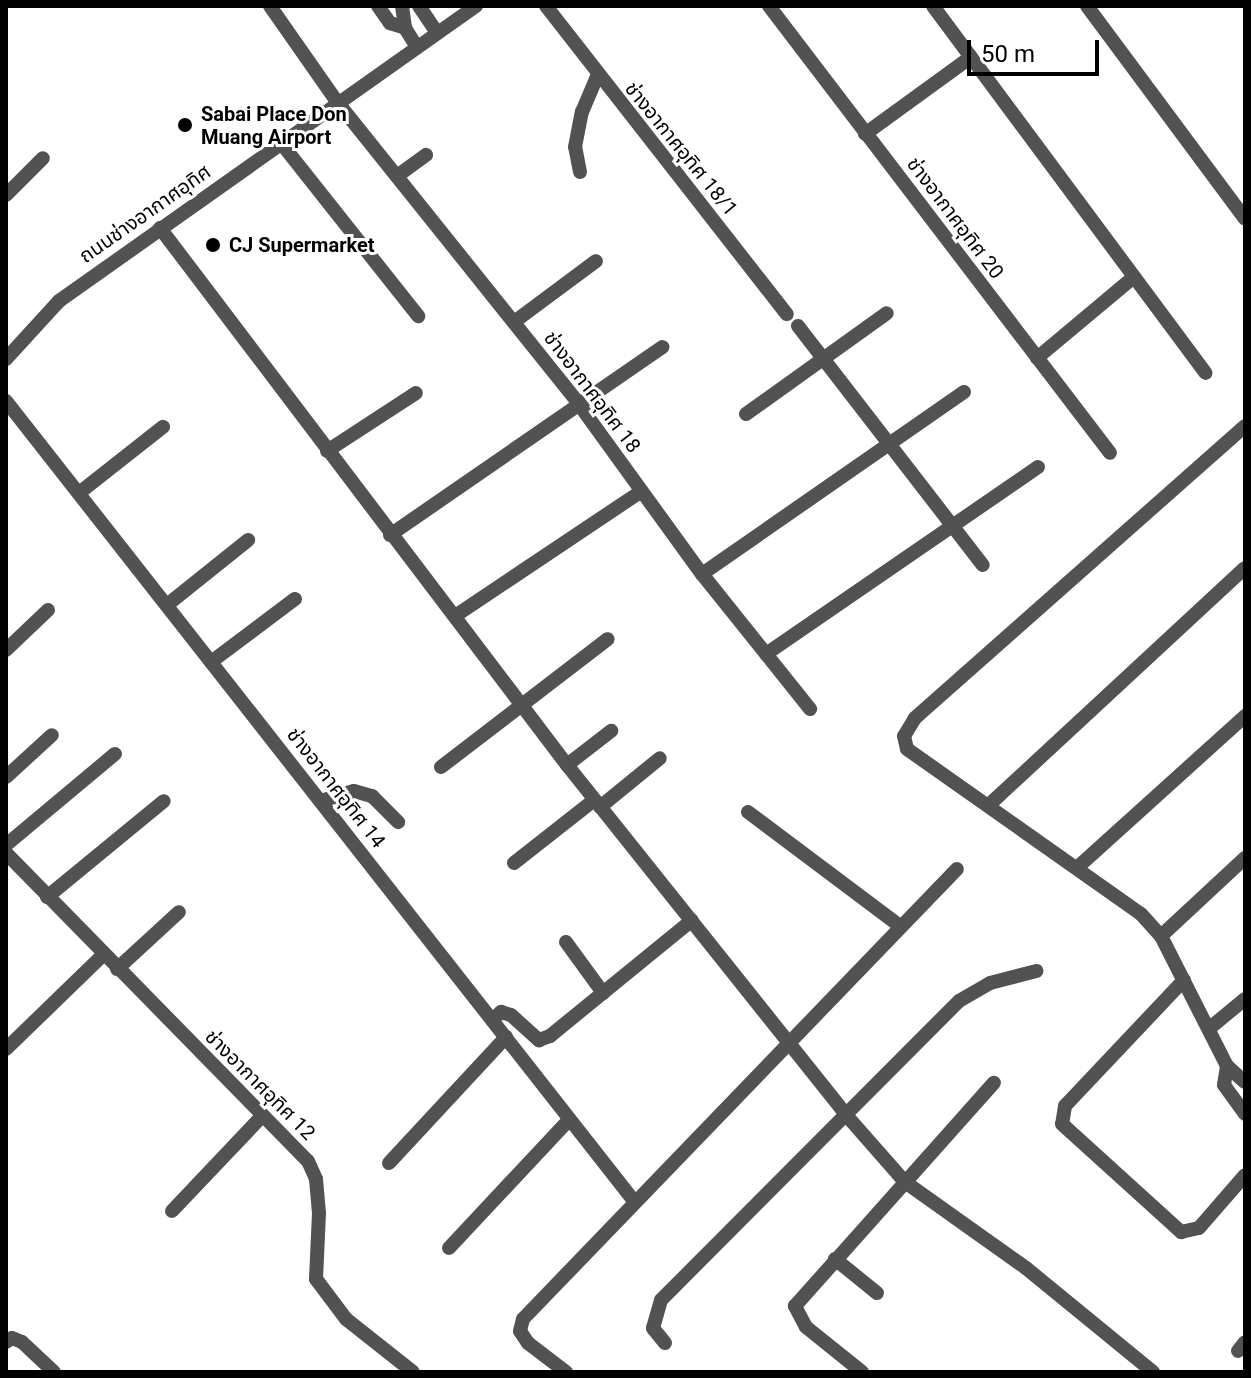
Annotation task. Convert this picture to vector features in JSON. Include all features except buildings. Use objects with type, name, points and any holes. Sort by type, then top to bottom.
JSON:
[{"type":"street","name":"ช่างอากาศอุทิศ 18","points":[[270,6],[338,103],[578,403],[702,574],[810,709]]},
{"type":"street","points":[[378,6],[390,23],[405,28]]},
{"type":"street","points":[[402,6],[405,28],[417,47]]},
{"type":"street","points":[[419,6],[437,33]]},
{"type":"street","name":"ถนนช่างอากาศอุทิศ","points":[[6,359],[59,301],[476,6]]},
{"type":"street","name":"ช่างอากาศอุทิศ 18/1","points":[[546,6],[597,77],[787,314]]},
{"type":"street","name":"ช่างอากาศอุทิศ 20","points":[[769,6],[1110,453]]},
{"type":"street","points":[[933,6],[1206,373]]},
{"type":"street","points":[[1087,6],[1245,219]]},
{"type":"street","points":[[865,134],[971,57]]},
{"type":"street","points":[[580,172],[575,147],[582,112],[597,77]]},
{"type":"street","points":[[281,143],[418,316]]},
{"type":"street","points":[[397,176],[426,155]]},
{"type":"street","points":[[6,195],[43,158]]},
{"type":"street","points":[[160,228],[597,804],[847,1116],[905,1182],[1026,1268],[1153,1372]]},
{"type":"street","points":[[514,322],[596,261]]},
{"type":"street","points":[[1037,358],[1134,277]]},
{"type":"street","points":[[746,414],[887,313]]},
{"type":"street","points":[[798,326],[887,447],[983,565]]},
{"type":"street","points":[[390,535],[663,347]]},
{"type":"street","points":[[702,574],[964,392]]},
{"type":"street","points":[[327,451],[416,393]]},
{"type":"street","name":"ช่างอากาศอุทิศ 14","points":[[6,401],[493,1019],[568,1121],[634,1201]]},
{"type":"street","points":[[1245,426],[915,718],[904,736],[907,749],[1079,866],[1141,914],[1161,936],[1211,1027],[1227,1066],[1245,1082]]},
{"type":"street","points":[[79,493],[163,427]]},
{"type":"street","points":[[766,654],[1038,467]]},
{"type":"street","points":[[455,616],[640,492]]},
{"type":"street","points":[[167,605],[248,540]]},
{"type":"street","points":[[990,804],[1245,568]]},
{"type":"street","points":[[211,662],[295,599]]},
{"type":"street","points":[[6,650],[48,610]]},
{"type":"street","points":[[441,767],[608,639]]},
{"type":"street","points":[[1079,866],[1245,716]]},
{"type":"street","points":[[567,765],[611,731]]},
{"type":"street","points":[[6,777],[52,735]]},
{"type":"street","points":[[6,845],[115,754]]},
{"type":"street","points":[[514,863],[660,758]]},
{"type":"street","points":[[321,801],[354,791],[372,796],[398,822]]},
{"type":"street","points":[[47,897],[164,801]]},
{"type":"street","points":[[748,812],[901,927]]},
{"type":"street","name":"ช่างอากาศอุทิศ 12","points":[[6,853],[308,1161],[316,1179],[316,1279],[327,1300],[413,1372]]},
{"type":"street","points":[[1161,936],[1245,858]]},
{"type":"street","points":[[566,1372],[528,1343],[520,1331],[523,1319],[957,869]]},
{"type":"street","points":[[117,969],[179,912]]},
{"type":"street","points":[[493,1019],[501,1012],[511,1015],[539,1040],[603,993],[692,920]]},
{"type":"street","points":[[566,942],[603,993]]},
{"type":"street","points":[[6,1049],[103,955]]},
{"type":"street","points":[[665,1343],[653,1328],[661,1300],[974,990],[1036,971]]},
{"type":"street","points":[[1184,980],[1065,1106],[1062,1124],[1181,1232],[1199,1228],[1245,1175]]},
{"type":"street","points":[[1211,1027],[1245,999]]},
{"type":"street","points":[[389,1163],[506,1037]]},
{"type":"street","points":[[1227,1066],[1224,1085],[1245,1114]]},
{"type":"street","points":[[862,1372],[796,1316],[804,1293],[994,1083]]},
{"type":"street","points":[[172,1211],[263,1115]]},
{"type":"street","points":[[449,1248],[568,1121]]},
{"type":"street","points":[[835,1259],[877,1293]]},
{"type":"street","points":[[6,1342],[12,1338],[22,1342],[54,1372]]},
{"type":"place","name":"Sabai Place Don Muang Airport","points":[[185,125]]},
{"type":"place","name":"CJ Supermarket","points":[[213,245]]}]
